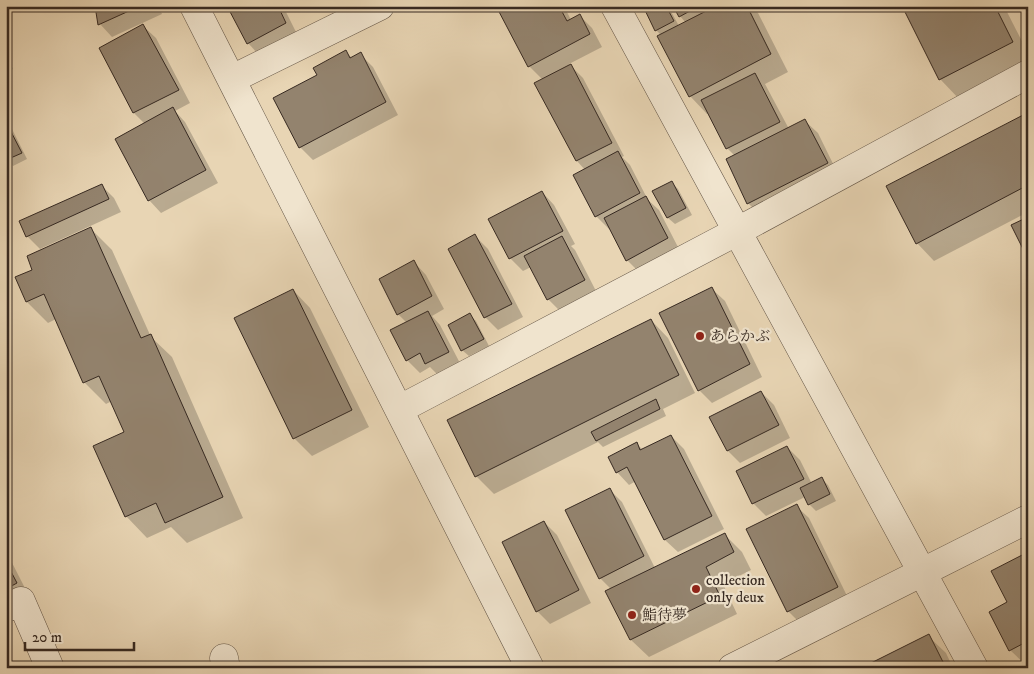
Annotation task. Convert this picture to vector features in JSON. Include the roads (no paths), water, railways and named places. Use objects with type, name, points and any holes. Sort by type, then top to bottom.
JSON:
[{"type":"street","points":[[194,6],[530,668]]},
{"type":"street","points":[[232,79],[380,6]]},
{"type":"street","points":[[615,6],[974,668]]},
{"type":"street","points":[[400,409],[736,232],[1028,74]]},
{"type":"street","points":[[732,668],[1028,519]]},
{"type":"street","points":[[6,608],[21,601],[50,668]]},
{"type":"place","name":"あらかぶ","points":[[700,336]]},
{"type":"place","name":"collection only deux","points":[[696,589]]},
{"type":"place","name":"鮨待夢","points":[[632,615]]}]
